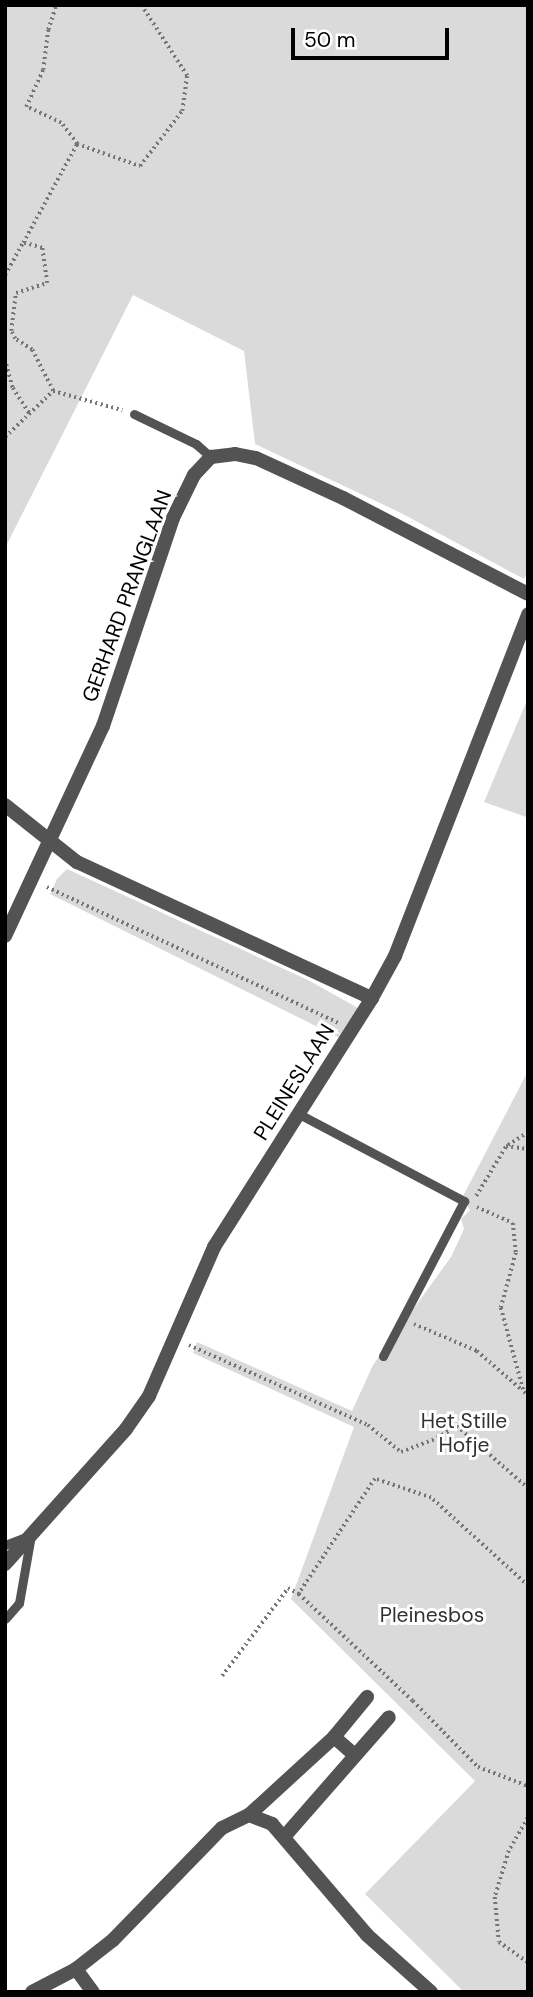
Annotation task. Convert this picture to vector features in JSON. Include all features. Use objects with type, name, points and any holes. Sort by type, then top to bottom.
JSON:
[{"type":"street","points":[[211,457],[235,454],[256,458],[343,498],[528,594]]},
{"type":"street","name":"GERHARD PRANGLAAN","points":[[5,936],[51,843],[111,703],[173,518],[194,474],[211,457]]},
{"type":"street","name":"PLEINESLAAN","points":[[5,1564],[126,1429],[149,1396],[214,1247],[372,998],[395,956],[528,614]]},
{"type":"street","points":[[5,806],[76,862],[372,998]]},
{"type":"street","points":[[32,1992],[76,1969],[136,1919],[222,1828],[249,1815],[334,1737],[367,1698]]},
{"type":"street","points":[[284,1837],[312,1809],[389,1717]]},
{"type":"street","points":[[334,1737],[355,1755]]},
{"type":"street","points":[[249,1815],[272,1824],[367,1935],[431,1992]]},
{"type":"street","points":[[76,1969],[93,1992]]},
{"type":"lane","points":[[134,414],[196,444],[211,457]]},
{"type":"lane","points":[[299,1114],[464,1201],[383,1356]]},
{"type":"lane","points":[[5,1619],[19,1603],[31,1535]]},
{"type":"lane","name":"PLEINESLAAN","points":[[5,1545],[31,1535]]},
{"type":"path","points":[[56,5],[48,30],[43,70],[26,107],[61,122],[77,144],[141,166],[182,111],[187,76],[141,5]]},
{"type":"path","points":[[5,275],[77,144]]},
{"type":"path","points":[[23,243],[42,247],[47,283],[16,293],[11,331],[15,340],[32,350],[53,391],[134,414]]},
{"type":"path","points":[[5,359],[13,388],[29,413]]},
{"type":"path","points":[[5,437],[53,391]]},
{"type":"path","points":[[33,880],[352,1030]]},
{"type":"path","points":[[526,1394],[501,1308],[516,1253],[513,1223],[472,1204],[506,1146],[528,1132]]},
{"type":"path","points":[[506,1146],[528,1149]]},
{"type":"path","points":[[402,1320],[477,1351],[526,1394]]},
{"type":"path","points":[[174,1339],[368,1425],[401,1452],[437,1438],[457,1426],[528,1488]]},
{"type":"path","points":[[299,1594],[375,1479],[431,1499],[528,1586]]},
{"type":"path","points":[[222,1676],[288,1588],[299,1594],[413,1700],[478,1767],[528,1786]]},
{"type":"path","points":[[528,1818],[509,1851],[495,1897],[499,1942],[528,1962]]},
{"type":"green space","points":[[5,5],[528,5],[528,570],[524,579],[399,512],[255,444],[244,351],[133,295],[5,548]]},
{"type":"green space","points":[[528,698],[528,817],[526,817],[484,802]]},
{"type":"green space","points":[[67,869],[308,980],[358,1008],[340,1038],[50,894],[57,879]]},
{"type":"green space","points":[[528,1071],[528,1992],[464,1992],[365,1894],[475,1781],[291,1599],[354,1427],[193,1353],[197,1342],[352,1411],[373,1365],[451,1257],[464,1229],[461,1219],[470,1210],[462,1198]]},
{"type":"park label","name":"Het Stille Hofje","points":[[464,1433]]},
{"type":"park label","name":"Pleinesbos","points":[[432,1615]]}]
